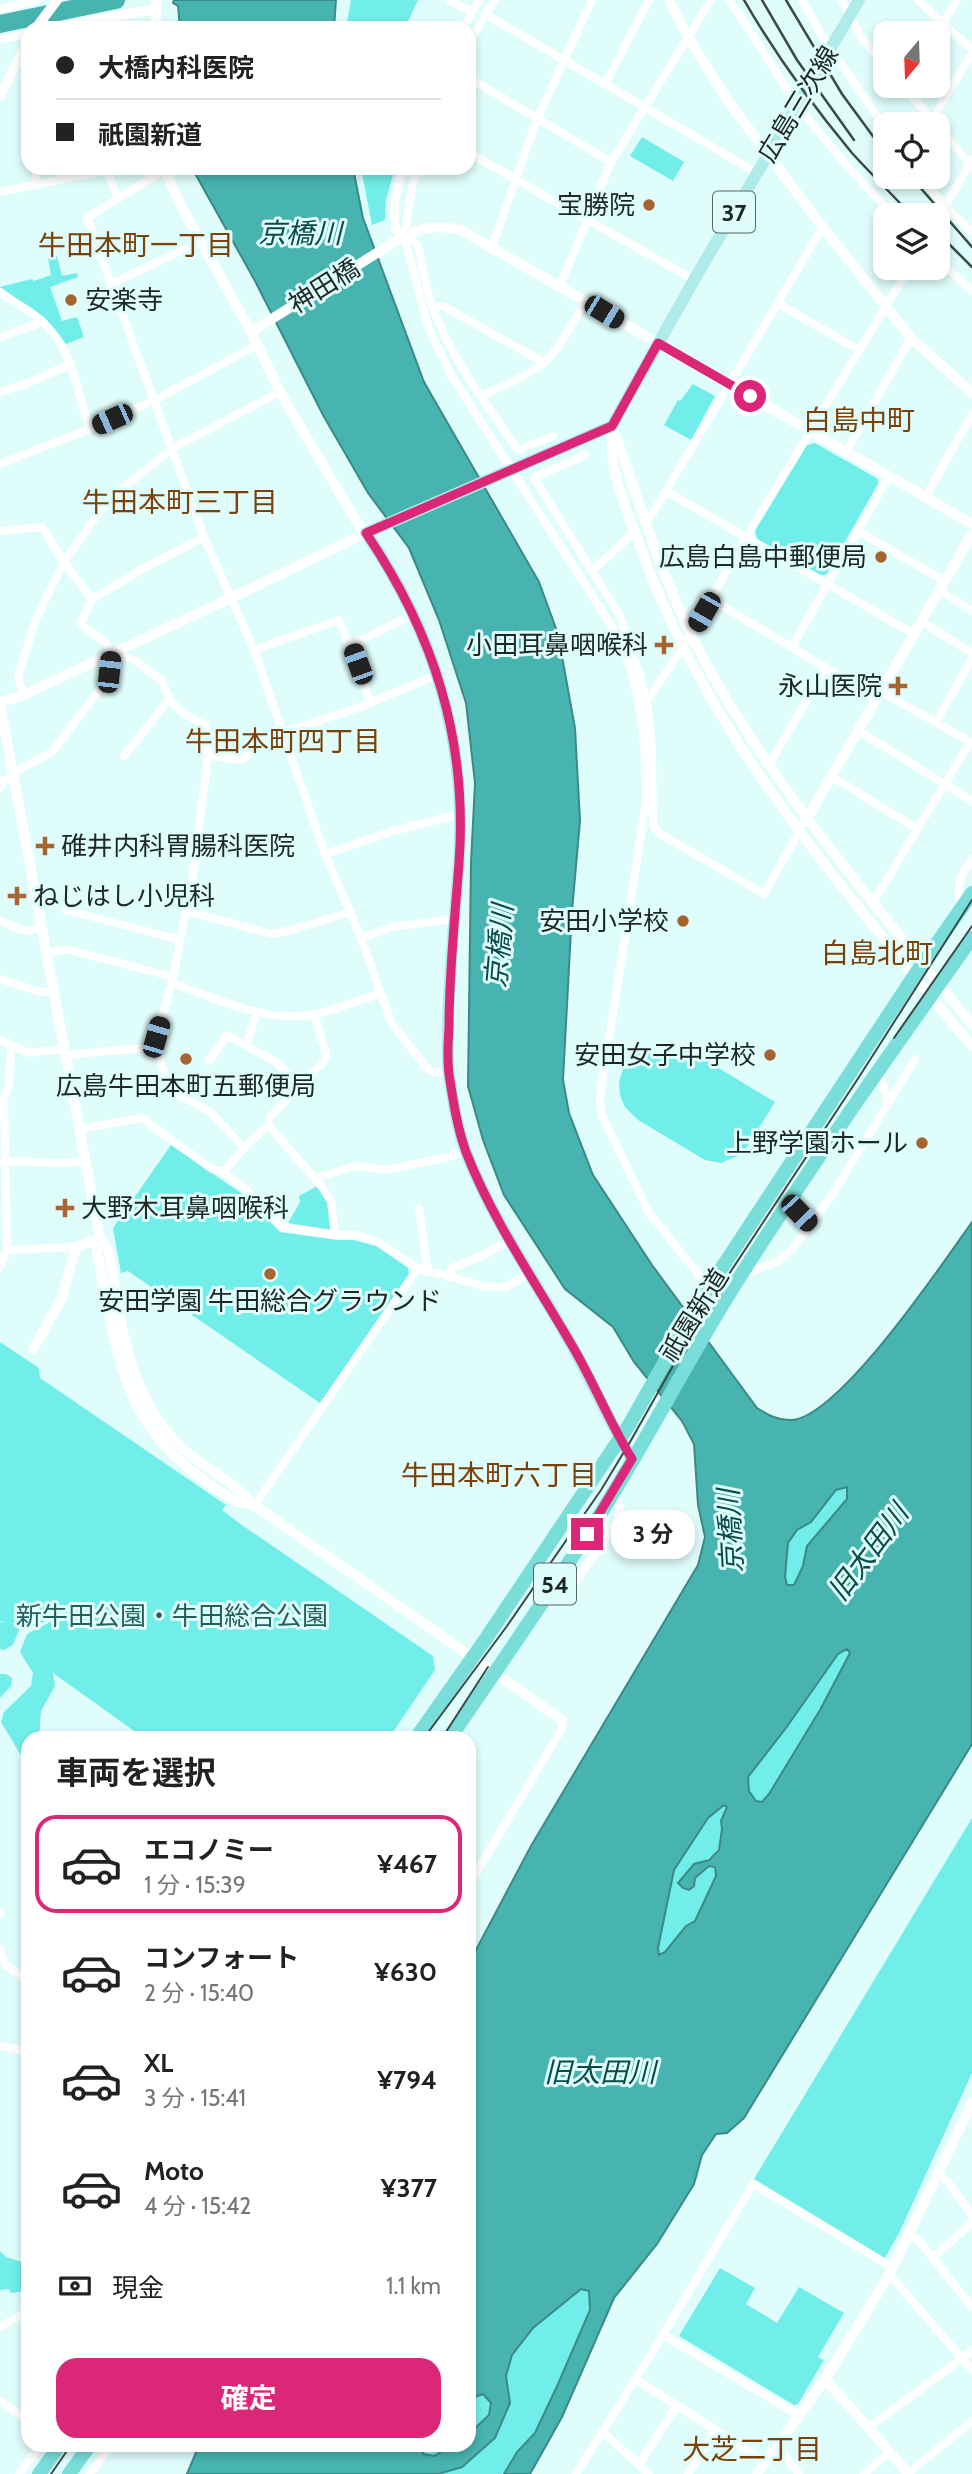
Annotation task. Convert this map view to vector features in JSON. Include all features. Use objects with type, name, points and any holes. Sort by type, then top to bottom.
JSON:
[{"type":"highway","name":"祇園新道","points":[[421,1731],[631,1422],[695,1307],[972,893]]},
{"type":"highway","name":"祇園新道","points":[[455,1731],[549,1593],[612,1494],[741,1275],[972,938]]},
{"type":"highway","points":[[39,2474],[55,2452]]},
{"type":"highway","points":[[69,2474],[85,2452]]},
{"type":"main road","name":"広島三次線","points":[[612,426],[694,280],[859,0]]},
{"type":"main road","points":[[612,426],[371,530],[379,553],[412,615],[437,675],[447,702],[457,757],[461,814],[449,981],[448,1071],[459,1129],[487,1200],[572,1345],[632,1459]]},
{"type":"street","points":[[0,9],[38,0]]},
{"type":"street","points":[[449,0],[471,12]]},
{"type":"street","points":[[466,21],[479,0]]},
{"type":"street","points":[[476,30],[495,0]]},
{"type":"street","points":[[492,247],[537,118],[592,0]]},
{"type":"street","points":[[605,84],[649,0]]},
{"type":"street","points":[[669,0],[728,102],[824,229],[911,338],[972,393]]},
{"type":"street","points":[[560,286],[611,162],[711,0]]},
{"type":"street","points":[[730,0],[797,105],[882,203]]},
{"type":"street","points":[[802,0],[874,112]]},
{"type":"street","points":[[842,0],[861,37],[873,51]]},
{"type":"street","points":[[918,0],[941,21]]},
{"type":"street","points":[[944,21],[957,0]]},
{"type":"street","points":[[41,21],[55,3]]},
{"type":"street","points":[[82,21],[156,4]]},
{"type":"street","points":[[485,14],[757,173]]},
{"type":"street","points":[[942,112],[972,52],[950,30]]},
{"type":"street","points":[[0,39],[21,35]]},
{"type":"street","points":[[0,96],[21,55]]},
{"type":"street","points":[[476,82],[611,162]]},
{"type":"street","points":[[914,98],[926,112]]},
{"type":"street","points":[[947,203],[971,163],[950,139]]},
{"type":"street","points":[[476,157],[694,280]]},
{"type":"street","points":[[36,175],[37,185]]},
{"type":"street","points":[[0,192],[84,175]]},
{"type":"street","points":[[109,175],[118,198]]},
{"type":"street","points":[[154,175],[87,218],[204,537],[254,650],[325,855],[351,912],[391,1024],[427,1068],[433,1072],[448,1071]]},
{"type":"street","points":[[167,175],[280,392],[356,521],[371,530]]},
{"type":"street","points":[[401,175],[394,226],[418,245],[433,307],[453,353],[518,450],[553,436]]},
{"type":"street","points":[[415,175],[404,236],[429,329],[451,375],[616,634],[643,706],[652,747],[653,824],[657,832],[764,894],[972,534]]},
{"type":"street","points":[[931,189],[942,203]]},
{"type":"street","points":[[950,211],[972,231]]},
{"type":"street","name":"神田橋","points":[[251,332],[404,236],[424,228],[461,230],[972,524]]},
{"type":"street","points":[[644,522],[652,515],[777,303],[824,229]]},
{"type":"street","points":[[111,284],[200,242]]},
{"type":"street","points":[[950,270],[972,291]]},
{"type":"street","points":[[643,706],[682,649],[902,280]]},
{"type":"street","points":[[0,292],[43,321],[60,341],[71,365],[90,429]]},
{"type":"street","points":[[481,396],[528,373],[543,362],[561,342],[586,301]]},
{"type":"street","points":[[777,303],[859,350]]},
{"type":"street","points":[[433,307],[443,306],[543,362]]},
{"type":"street","points":[[0,337],[43,321]]},
{"type":"street","points":[[846,452],[911,338]]},
{"type":"street","points":[[0,464],[155,400],[257,345]]},
{"type":"street","points":[[0,392],[71,365]]},
{"type":"street","points":[[24,695],[18,676],[36,619],[64,562],[85,530],[110,501],[173,448],[280,392]]},
{"type":"street","points":[[925,498],[972,414]]},
{"type":"street","points":[[612,426],[644,522],[691,634],[720,689],[769,765],[873,903],[918,970]]},
{"type":"street","points":[[612,426],[613,462],[652,580],[682,649],[759,778],[799,832],[935,990],[972,1025]]},
{"type":"street","points":[[585,455],[534,478],[619,614],[639,673],[646,765],[646,803],[600,1097],[602,1116],[649,1213],[709,1288]]},
{"type":"street","points":[[792,647],[889,476]]},
{"type":"street","points":[[666,491],[914,634]]},
{"type":"street","points":[[0,531],[43,527],[64,562],[92,598]]},
{"type":"street","points":[[371,530],[232,598],[0,704],[6,779],[42,928],[100,1239],[108,1250],[132,1369],[149,1406],[180,1446],[243,1492],[254,1506],[562,1720],[561,1730],[476,1873]]},
{"type":"street","points":[[592,571],[634,531]]},
{"type":"street","points":[[858,531],[942,586],[972,611]]},
{"type":"street","points":[[6,779],[52,752],[108,677],[111,653],[107,643],[81,622],[92,598],[204,537]]},
{"type":"street","points":[[711,599],[826,667],[971,742],[873,903]]},
{"type":"street","points":[[351,645],[412,615]]},
{"type":"street","points":[[254,650],[340,620],[371,703]]},
{"type":"street","points":[[921,621],[972,653]]},
{"type":"street","points":[[111,653],[135,660],[162,681],[169,699],[184,714],[205,724],[208,756],[194,869],[156,1047],[168,1085],[175,1093],[210,1112],[244,1148]]},
{"type":"street","points":[[936,722],[972,659]]},
{"type":"street","points":[[769,765],[826,667]]},
{"type":"street","points":[[208,756],[241,760],[282,735],[371,703],[437,675]]},
{"type":"street","points":[[124,756],[169,699]]},
{"type":"street","points":[[857,730],[972,801]]},
{"type":"street","points":[[831,776],[917,829]]},
{"type":"street","points":[[325,855],[393,831],[461,814]]},
{"type":"street","points":[[960,911],[957,888],[962,873],[972,859]]},
{"type":"street","points":[[66,910],[180,940]]},
{"type":"street","points":[[186,911],[271,934],[351,912]]},
{"type":"street","points":[[361,938],[392,927],[454,919]]},
{"type":"street","points":[[0,921],[25,931],[42,928]]},
{"type":"street","points":[[46,953],[66,949],[75,951],[172,980],[257,1013],[278,1016],[314,1014],[381,993]]},
{"type":"street","points":[[0,979],[40,992],[53,991]]},
{"type":"street","points":[[935,990],[972,1046]]},
{"type":"street","points":[[246,1045],[257,1013]]},
{"type":"street","points":[[223,1172],[268,1125],[270,1117],[326,1059],[314,1014]]},
{"type":"street","points":[[209,1061],[227,1035],[276,1062],[300,1086]]},
{"type":"street","points":[[0,1040],[29,1054],[156,1047]]},
{"type":"street","points":[[0,1267],[6,1250],[2,1161],[4,1100],[9,1084],[11,1045]]},
{"type":"street","points":[[741,1275],[777,1262],[791,1250],[834,1192],[915,1059]]},
{"type":"street","points":[[878,1072],[886,1093],[887,1105]]},
{"type":"street","points":[[79,1129],[141,1118],[212,1169],[223,1172],[245,1188],[282,1227],[335,1235],[356,1235],[378,1242],[428,1272],[498,1288],[506,1287],[530,1273]]},
{"type":"street","points":[[268,1125],[315,1178],[331,1201],[335,1235]]},
{"type":"street","points":[[315,1178],[356,1166],[385,1170],[466,1152]]},
{"type":"street","points":[[2,1161],[85,1161]]},
{"type":"street","points":[[789,1202],[810,1224]]},
{"type":"street","points":[[419,1209],[428,1272]]},
{"type":"street","points":[[6,1250],[76,1247],[100,1239]]},
{"type":"street","points":[[448,1277],[452,1268],[484,1255],[510,1240]]},
{"type":"street","points":[[33,1349],[61,1300],[76,1247]]},
{"type":"street","points":[[254,1506],[418,1268]]},
{"type":"street","points":[[0,1949],[5,1965],[21,1975]]},
{"type":"street","points":[[0,2046],[21,2050]]},
{"type":"street","points":[[757,2474],[825,2379],[890,2272],[972,2102]]},
{"type":"street","points":[[938,2176],[948,2182],[972,2215]]},
{"type":"street","points":[[576,2474],[753,2185],[890,2272],[972,2370]]},
{"type":"street","points":[[933,2258],[972,2222]]},
{"type":"street","points":[[910,2235],[920,2242],[972,2307]]},
{"type":"street","points":[[0,2327],[21,2315]]},
{"type":"street","points":[[663,2335],[800,2416]]},
{"type":"street","points":[[868,2428],[972,2351]]},
{"type":"street","points":[[635,2379],[766,2462]]},
{"type":"street","points":[[825,2379],[908,2474],[972,2421]]},
{"type":"street","points":[[0,2401],[21,2415]]},
{"type":"street","points":[[602,2431],[643,2471],[677,2405]]},
{"type":"street","points":[[688,2474],[716,2430]]},
{"type":"street","points":[[778,2447],[799,2474]]},
{"type":"street","points":[[19,2474],[36,2452]]},
{"type":"street","points":[[90,2474],[106,2452]]},
{"type":"street","points":[[864,2474],[889,2452]]},
{"type":"green space","points":[[351,0],[418,0],[408,21],[347,21]]},
{"type":"green space","points":[[642,137],[684,162],[673,181],[630,156]]},
{"type":"green space","points":[[362,175],[393,175],[386,200],[385,220],[372,225]]},
{"type":"green space","points":[[57,256],[62,276],[77,273],[78,277],[50,287],[62,321],[77,317],[84,337],[66,344],[52,327],[0,287],[51,275],[48,258]]},
{"type":"green space","points":[[693,384],[715,396],[691,440],[664,425],[678,400],[680,401]]},
{"type":"green space","points":[[815,443],[878,479],[878,484],[826,575],[821,575],[757,539],[755,530],[807,445]]},
{"type":"green space","points":[[682,1046],[775,1102],[747,1147],[738,1156],[721,1163],[705,1160],[638,1120],[625,1107],[620,1096],[619,1081],[635,1050],[675,1058]]},
{"type":"green space","name":"安田学園 牛田総合グラウンド","points":[[171,1145],[241,1193],[280,1232],[353,1240],[376,1246],[408,1268],[409,1275],[320,1403],[128,1271],[121,1273],[113,1228]]},
{"type":"green space","points":[[319,1185],[329,1203],[333,1230],[288,1223],[300,1202],[299,1196]]},
{"type":"green space","name":"新牛田公園・牛田総合公園","points":[[0,1342],[39,1368],[40,1378],[226,1505],[222,1510],[239,1523],[433,1656],[435,1670],[394,1731],[134,1731],[53,1673],[55,1686],[41,1711],[40,1731],[21,1731],[21,1755],[1,1722],[4,1712],[31,1686],[33,1673],[20,1652],[27,1634],[52,1621],[53,1617],[42,1623],[16,1623],[19,1630],[13,1645],[4,1650],[0,1649],[0,1622],[5,1622],[0,1621]]},
{"type":"green space","points":[[847,1486],[847,1499],[807,1546],[803,1566],[794,1585],[787,1585],[785,1577],[788,1543],[797,1530],[811,1522],[836,1490]]},
{"type":"green space","points":[[847,1649],[850,1652],[820,1710],[769,1794],[762,1802],[756,1801],[749,1791],[748,1777],[838,1654]]},
{"type":"green space","points":[[0,1674],[12,1678],[11,1686],[0,1698]]},
{"type":"green space","points":[[724,1804],[728,1807],[718,1849],[706,1860],[694,1864],[695,1878],[709,1866],[715,1867],[716,1876],[695,1921],[686,1926],[665,1952],[659,1955],[658,1948],[674,1870],[708,1818]]},
{"type":"green space","points":[[972,1818],[972,2073],[885,2258],[754,2179]]},
{"type":"green space","points":[[0,2251],[6,2257],[21,2262],[21,2292],[0,2290]]},
{"type":"green space","points":[[720,2268],[755,2288],[746,2304],[777,2323],[799,2287],[844,2313],[818,2357],[824,2360],[798,2404],[794,2405],[679,2336]]},
{"type":"green space","points":[[581,2289],[590,2291],[591,2310],[535,2433],[517,2452],[504,2474],[438,2474],[462,2467],[476,2452],[510,2403],[507,2375],[510,2361],[525,2336]]},
{"type":"green space","points":[[483,2394],[491,2403],[489,2415],[476,2427],[476,2396]]},
{"type":"green space","points":[[423,2452],[441,2452],[434,2456]]},
{"type":"water","points":[[174,0],[336,0],[334,21],[179,21],[178,6],[173,3]]},
{"type":"water","name":"旧太田川","points":[[196,175],[354,175],[363,218],[424,382],[539,582],[558,634],[575,728],[580,821],[563,1080],[569,1113],[593,1175],[652,1265],[757,1408],[774,1417],[792,1420],[812,1412],[836,1393],[889,1335],[972,1222],[972,1744],[744,2118],[727,2133],[716,2134],[702,2155],[694,2184],[657,2244],[614,2298],[562,2417],[530,2474],[504,2474],[517,2452],[535,2433],[558,2384],[590,2310],[589,2291],[581,2289],[533,2328],[512,2355],[506,2376],[510,2403],[495,2438],[462,2467],[438,2474],[187,2474],[196,2452],[423,2452],[434,2456],[441,2452],[476,2452],[476,2427],[489,2415],[491,2403],[483,2394],[476,2396],[476,1950],[531,1846],[698,1565],[705,1537],[698,1505],[694,1444],[682,1421],[634,1362],[613,1327],[565,1289],[504,1195],[483,1140],[468,1086],[471,862],[475,783],[466,703],[439,620],[409,548],[368,493],[323,415],[255,281]],"holes":[[[847,1487],[847,1499],[807,1546],[803,1566],[794,1585],[787,1585],[785,1577],[788,1543],[797,1530],[811,1522],[836,1490]],[[847,1649],[850,1653],[820,1710],[769,1794],[762,1802],[756,1801],[749,1791],[748,1777],[838,1654]],[[724,1805],[727,1807],[721,1821],[719,1850],[709,1860],[694,1864],[678,1883],[689,1890],[694,1886],[695,1878],[709,1866],[715,1867],[716,1876],[695,1921],[686,1926],[665,1952],[659,1955],[658,1948],[674,1870],[708,1818]]]},
{"type":"waterway","points":[[0,24],[116,0]]},
{"type":"tram line","points":[[429,1731],[507,1626],[601,1490],[700,1318],[972,900]]},
{"type":"tram line","points":[[894,1038],[972,926]]},
{"type":"tram line","points":[[447,1731],[488,1667]]},
{"type":"tram line","points":[[51,2474],[66,2452]]},
{"type":"railway","points":[[744,0],[781,59],[823,116],[852,153],[900,203]]},
{"type":"railway","points":[[762,0],[797,60],[854,140]]},
{"type":"railway","points":[[786,0],[842,94],[873,136]]},
{"type":"railway","points":[[921,189],[972,247]]},
{"type":"railway","points":[[950,245],[972,267]]},
{"type":"place","name":"宝勝院","points":[[649,205]]},
{"type":"place","name":"安楽寺","points":[[71,300]]},
{"type":"place","name":"広島白島中郵便局","points":[[881,557]]},
{"type":"place","name":"小田耳鼻咽喉科","points":[[664,645]]},
{"type":"place","name":"永山医院","points":[[898,686]]},
{"type":"place","name":"碓井内科胃腸科医院","points":[[45,846]]},
{"type":"place","name":"ねじはし小児科","points":[[17,896]]},
{"type":"place","name":"安田小学校","points":[[683,921]]},
{"type":"place","name":"安田女子中学校","points":[[770,1055]]},
{"type":"place","name":"広島牛田本町五郵便局","points":[[186,1059]]},
{"type":"place","name":"上野学園ホール","points":[[922,1143]]},
{"type":"place","name":"大野木耳鼻咽喉科","points":[[65,1208]]},
{"type":"place","name":"安田学園 牛田総合グラウンド","points":[[270,1274]]},
{"type":"district","name":"牛田本町一丁目","points":[[136,245]]},
{"type":"district","name":"白島中町","points":[[859,420]]},
{"type":"district","name":"牛田本町三丁目","points":[[180,502]]},
{"type":"district","name":"牛田本町四丁目","points":[[283,741]]},
{"type":"district","name":"白島北町","points":[[877,953]]},
{"type":"district","name":"牛田本町六丁目","points":[[499,1475]]},
{"type":"district","name":"大芝二丁目","points":[[752,2449]]},
{"type":"route","points":[[587,1534],[632,1459],[572,1345],[487,1200],[459,1129],[448,1071],[449,981],[461,814],[457,757],[447,702],[428,651],[407,604],[366,533],[612,426],[658,343],[750,396]]},
{"type":"water label","name":"京橋川","points":[[300,233]]},
{"type":"water label","name":"京橋川","points":[[499,946]]},
{"type":"water label","name":"京橋川","points":[[730,1531]]}]
